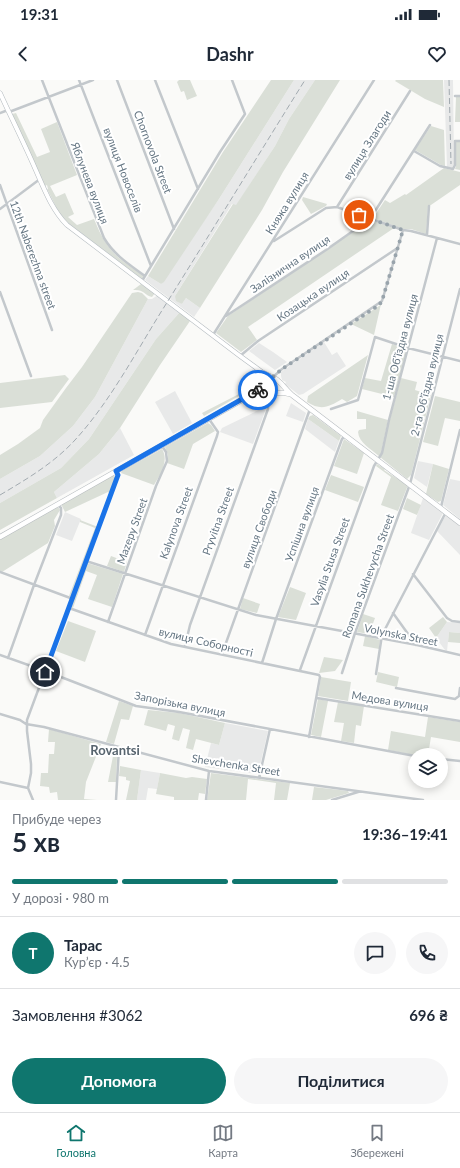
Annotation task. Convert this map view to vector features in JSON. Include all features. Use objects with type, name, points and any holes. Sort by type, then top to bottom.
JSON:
[{"type":"main road","points":[[0,536],[256,392],[268,378],[276,379],[292,395],[310,409],[460,522]]},
{"type":"main road","points":[[275,392],[280,388],[276,379]]},
{"type":"main road","points":[[264,383],[264,388],[267,391]]},
{"type":"main road","points":[[256,392],[281,392],[292,395]]},
{"type":"street","name":"Яблунева вулиця","points":[[42,80],[104,238],[108,245],[120,258],[145,276]]},
{"type":"street","name":"вулиця Новоселів","points":[[79,80],[151,266]]},
{"type":"street","points":[[0,113],[49,97],[93,80]]},
{"type":"street","name":"Chornovola Street","points":[[117,80],[175,229]]},
{"type":"street","points":[[155,80],[198,190]]},
{"type":"street","points":[[142,281],[245,114],[232,80]]},
{"type":"street","name":"Княжа вулиця","points":[[212,335],[374,80]]},
{"type":"street","name":"вулиця Злагоди","points":[[337,207],[410,91]]},
{"type":"street","points":[[0,93],[60,218],[240,356],[262,372],[276,379],[282,369],[379,305],[384,296],[403,230]]},
{"type":"street","points":[[455,96],[460,96]]},
{"type":"street","name":"Залізнична вулиця","points":[[225,316],[326,250],[370,219],[430,125]]},
{"type":"street","points":[[414,151],[440,166],[453,169],[455,165],[455,141],[460,141]]},
{"type":"street","points":[[0,209],[40,179]]},
{"type":"street","name":"12th Naberezhna street","points":[[0,185],[52,330]]},
{"type":"street","points":[[427,236],[429,206]]},
{"type":"street","points":[[272,242],[326,208],[337,207],[403,230],[460,244]]},
{"type":"street","name":"1-ша Обʼїздна вулиця","points":[[378,459],[382,453],[389,420],[437,238]]},
{"type":"street","name":"Козацька вулиця","points":[[240,356],[258,341],[397,248]]},
{"type":"street","name":"2-га Обʼїздна вулиця","points":[[410,484],[460,289]]},
{"type":"street","points":[[0,292],[31,376]]},
{"type":"street","points":[[331,409],[358,400],[375,337],[408,348],[460,361]]},
{"type":"street","points":[[262,372],[264,383]]},
{"type":"street","name":"Pryvitna Street","points":[[185,646],[199,597],[268,408],[268,403]]},
{"type":"street","name":"вулиця Свободи","points":[[222,654],[310,409]]},
{"type":"street","name":"Kalynova Street","points":[[145,635],[217,436],[218,432],[209,419]]},
{"type":"street","points":[[441,507],[460,430]]},
{"type":"street","name":"Успішна вулиця","points":[[262,663],[276,619],[342,439],[346,435]]},
{"type":"street","name":"Mazepy Street","points":[[108,622],[156,486],[167,461],[166,452],[162,446]]},
{"type":"street","name":"Vasylia Stusa Street","points":[[300,670],[374,466],[378,459]]},
{"type":"street","points":[[32,800],[28,788],[31,764],[26,724],[118,475],[116,471]]},
{"type":"street","name":"Romana Sukhevycha Street","points":[[342,673],[355,633],[410,484]]},
{"type":"street","points":[[8,658],[61,515],[61,508],[57,504]]},
{"type":"street","points":[[376,674],[382,638],[446,511]]},
{"type":"street","name":"Volynska Street","points":[[86,561],[238,610],[276,619],[382,638],[460,655]]},
{"type":"street","points":[[0,572],[72,599]]},
{"type":"street","points":[[413,574],[446,618],[452,621],[460,622]]},
{"type":"street","name":"вулиця Соборності","points":[[69,608],[171,644],[318,675],[320,677],[317,698]]},
{"type":"street","points":[[394,613],[417,645]]},
{"type":"street","name":"Запорізька вулиця","points":[[0,655],[141,707],[179,712],[408,755]]},
{"type":"street","points":[[396,688],[456,699],[460,688]]},
{"type":"street","points":[[309,737],[317,698]]},
{"type":"street","name":"Медова вулиця","points":[[317,698],[460,721]]},
{"type":"street","name":"Shevchenka Street","points":[[0,714],[20,720],[26,724],[44,727],[209,771],[423,800]]},
{"type":"street","points":[[259,778],[270,730]]},
{"type":"street","points":[[116,800],[119,748]]},
{"type":"street","points":[[448,760],[460,761]]},
{"type":"street","points":[[206,800],[209,771]]},
{"type":"street","points":[[0,782],[28,788]]},
{"type":"street","points":[[332,800],[360,791]]},
{"type":"shaded area","points":[[179,80],[190,80],[197,96],[187,100],[184,91],[181,92],[177,82]]},
{"type":"shaded area","points":[[271,80],[294,80],[219,199],[164,282],[161,284],[148,276],[223,152]]},
{"type":"shaded area","points":[[294,80],[315,80],[289,119],[275,146],[236,206],[232,204],[175,296],[182,304],[186,298],[200,308],[194,317],[145,280],[148,276],[161,284],[219,199]]},
{"type":"shaded area","points":[[315,80],[340,80],[283,172],[262,210],[200,308],[186,298],[182,304],[176,301],[175,296],[233,204],[236,205],[275,146],[289,119]]},
{"type":"shaded area","points":[[443,80],[444,107],[425,99],[395,81]]},
{"type":"shaded area","points":[[444,80],[453,80],[454,165],[452,168],[447,167]]},
{"type":"shaded area","points":[[456,97],[460,97],[460,122],[455,122]]},
{"type":"shaded area","points":[[16,113],[37,157],[50,152],[41,129],[57,122],[77,175],[50,186],[56,197],[65,193],[74,214],[68,217],[77,225],[94,219],[103,239],[108,246],[126,264],[144,276],[142,279],[68,223],[62,216],[47,189],[47,185],[45,186],[12,114]]},
{"type":"shaded area","points":[[431,126],[444,130],[445,166],[415,150]]},
{"type":"shaded area","points":[[456,142],[460,142],[460,170],[455,169]]},
{"type":"shaded area","points":[[444,168],[460,172],[460,185],[428,207],[426,234],[411,229],[403,229],[373,218],[385,200],[390,203],[405,194],[406,195]]},
{"type":"shaded area","points":[[303,197],[327,204],[311,214],[302,200]]},
{"type":"shaded area","points":[[371,220],[394,228],[248,327],[257,340],[241,352],[216,333],[228,316]]},
{"type":"shaded area","points":[[141,284],[155,293],[152,297],[142,291],[133,290]]},
{"type":"shaded area","points":[[132,293],[142,293],[148,299],[95,397],[73,426],[40,456],[0,479],[0,455],[40,428],[43,420],[82,367]]},
{"type":"shaded area","points":[[158,295],[180,312],[156,339],[89,439],[61,468],[0,503],[0,479],[40,456],[73,426],[95,397],[148,299],[152,299]]},
{"type":"shaded area","points":[[381,304],[374,335],[351,324],[379,306]]},
{"type":"shaded area","points":[[180,312],[190,321],[120,428],[99,454],[54,492],[57,498],[0,530],[0,503],[61,468],[89,439],[156,339]]},
{"type":"shaded area","points":[[324,342],[332,355],[337,352],[346,366],[303,394],[299,395],[285,384],[286,382],[282,380],[281,372]]},
{"type":"shaded area","points":[[259,343],[287,362],[275,370],[249,351]]},
{"type":"shaded area","points":[[392,344],[407,349],[394,397],[362,389],[365,378],[381,381]]},
{"type":"shaded area","points":[[368,355],[357,396],[347,402],[342,399],[325,407],[312,405],[307,402],[308,396]]},
{"type":"shaded area","points":[[65,375],[69,379],[52,402],[0,408],[0,383]]},
{"type":"shaded area","points":[[401,378],[417,382],[415,390],[431,395],[411,475],[407,479],[380,457]]},
{"type":"shaded area","points":[[175,391],[192,423],[173,434],[155,402]]},
{"type":"shaded area","points":[[239,394],[239,396],[204,416],[202,413]]},
{"type":"shaded area","points":[[435,396],[460,402],[460,421],[445,418],[438,446],[423,442]]},
{"type":"shaded area","points":[[291,403],[306,413],[303,422],[286,416]]},
{"type":"shaded area","points":[[267,406],[253,444],[220,432],[222,428]]},
{"type":"shaded area","points":[[357,411],[388,420],[381,453],[379,456],[366,446],[359,436],[359,430],[366,429],[366,419],[357,419]]},
{"type":"shaded area","points":[[313,415],[341,436],[339,441],[308,419]]},
{"type":"shaded area","points":[[308,419],[339,441],[335,452],[305,429]]},
{"type":"shaded area","points":[[208,423],[215,431],[193,444],[184,469],[167,463],[168,455],[165,447]]},
{"type":"shaded area","points":[[120,428],[134,455],[57,498],[54,492],[99,454]]},
{"type":"shaded area","points":[[344,439],[364,453],[357,474],[334,466]]},
{"type":"shaded area","points":[[162,449],[165,458],[163,467],[154,485],[121,473],[122,471]]},
{"type":"shaded area","points":[[418,461],[433,464],[427,487],[414,478]]},
{"type":"shaded area","points":[[377,464],[408,485],[398,511],[381,505],[391,477],[376,466]]},
{"type":"shaded area","points":[[433,464],[449,469],[441,501],[438,502],[426,494]]},
{"type":"shaded area","points":[[114,475],[115,478],[110,494],[108,492],[65,512],[61,504]]},
{"type":"shaded area","points":[[331,475],[364,487],[358,502],[325,490]]},
{"type":"shaded area","points":[[450,479],[460,481],[460,519],[443,505]]},
{"type":"shaded area","points":[[407,498],[421,505],[417,515],[403,509]]},
{"type":"shaded area","points":[[423,498],[443,513],[429,540],[411,533]]},
{"type":"shaded area","points":[[57,507],[60,510],[54,520],[55,526],[48,543],[2,572],[0,571],[0,538]]},
{"type":"shaded area","points":[[65,512],[81,519],[72,541],[56,535]]},
{"type":"shaded area","points":[[446,515],[460,526],[460,555],[437,531]]},
{"type":"shaded area","points":[[80,520],[98,527],[72,597],[69,596],[95,528],[80,522]]},
{"type":"shaded area","points":[[111,556],[127,562],[124,572],[107,566]]},
{"type":"shaded area","points":[[87,563],[123,574],[112,607],[88,599],[97,575],[86,571],[73,608],[71,607]]},
{"type":"shaded area","points":[[290,587],[306,593],[296,620],[278,617]]},
{"type":"shaded area","points":[[243,598],[260,604],[257,613],[240,609]]},
{"type":"shaded area","points":[[363,614],[375,618],[369,634],[357,632]]},
{"type":"shaded area","points":[[443,617],[447,622],[436,638],[429,628]]},
{"type":"shaded area","points":[[68,621],[96,631],[85,662],[56,651]]},
{"type":"shaded area","points":[[447,622],[460,623],[460,633],[449,632],[447,651],[436,638]]},
{"type":"shaded area","points":[[449,632],[460,633],[460,643],[448,642]]},
{"type":"shaded area","points":[[365,636],[380,640],[379,649],[363,646]]},
{"type":"shaded area","points":[[324,657],[343,660],[335,671],[319,673]]},
{"type":"shaded area","points":[[378,672],[399,677],[397,687],[376,682]]},
{"type":"shaded area","points":[[321,677],[351,682],[348,701],[318,696]]},
{"type":"shaded area","points":[[318,699],[328,701],[321,737],[311,735]]},
{"type":"shaded area","points":[[119,701],[133,706],[129,720],[121,719],[114,744],[106,742]]},
{"type":"shaded area","points":[[338,702],[364,706],[361,726],[356,725],[354,743],[341,741],[344,723],[334,722]]},
{"type":"shaded area","points":[[148,710],[179,713],[225,723],[219,745],[196,739],[193,750],[186,748],[190,730],[183,728],[179,741],[172,739],[175,726],[168,724],[166,731],[144,725]]},
{"type":"shaded area","points":[[428,717],[460,722],[460,742],[431,737],[429,748],[408,748],[408,754],[388,750],[391,731],[425,737]]},
{"type":"shaded area","points":[[225,723],[268,731],[258,774],[205,767],[211,743],[219,745]]},
{"type":"shaded area","points":[[49,729],[101,744],[86,782],[84,799],[97,800],[58,800],[57,792],[50,793],[49,787],[40,786],[41,773],[48,773],[49,754],[54,754],[55,742],[48,742]]},
{"type":"shaded area","points":[[113,756],[117,756],[116,782],[108,782]]},
{"type":"shaded area","points":[[120,766],[141,770],[137,800],[126,800],[130,781],[126,780],[126,777],[119,776]]},
{"type":"shaded area","points":[[141,770],[160,773],[157,789],[148,788],[146,800],[137,800]]},
{"type":"shaded area","points":[[160,773],[186,778],[192,777],[207,779],[205,794],[199,793],[198,800],[174,800],[174,797],[156,794]]},
{"type":"shaded area","points":[[211,773],[290,783],[287,800],[274,800],[276,783],[248,779],[246,800],[207,800]]},
{"type":"shaded area","points":[[314,787],[348,791],[349,793],[326,800],[312,800]]},
{"type":"railway","points":[[0,495],[30,477],[58,456],[75,440],[99,410],[121,378],[305,80]]},
{"type":"railway","points":[[449,80],[451,164]]},
{"type":"way so far","points":[[258,390],[268,378],[273,377],[282,369],[379,305],[382,301],[403,230],[359,215]]},
{"type":"district","name":"Rovantsi","points":[[115,750]]},
{"type":"route","points":[[45,672],[118,475],[116,471],[258,390]]}]
